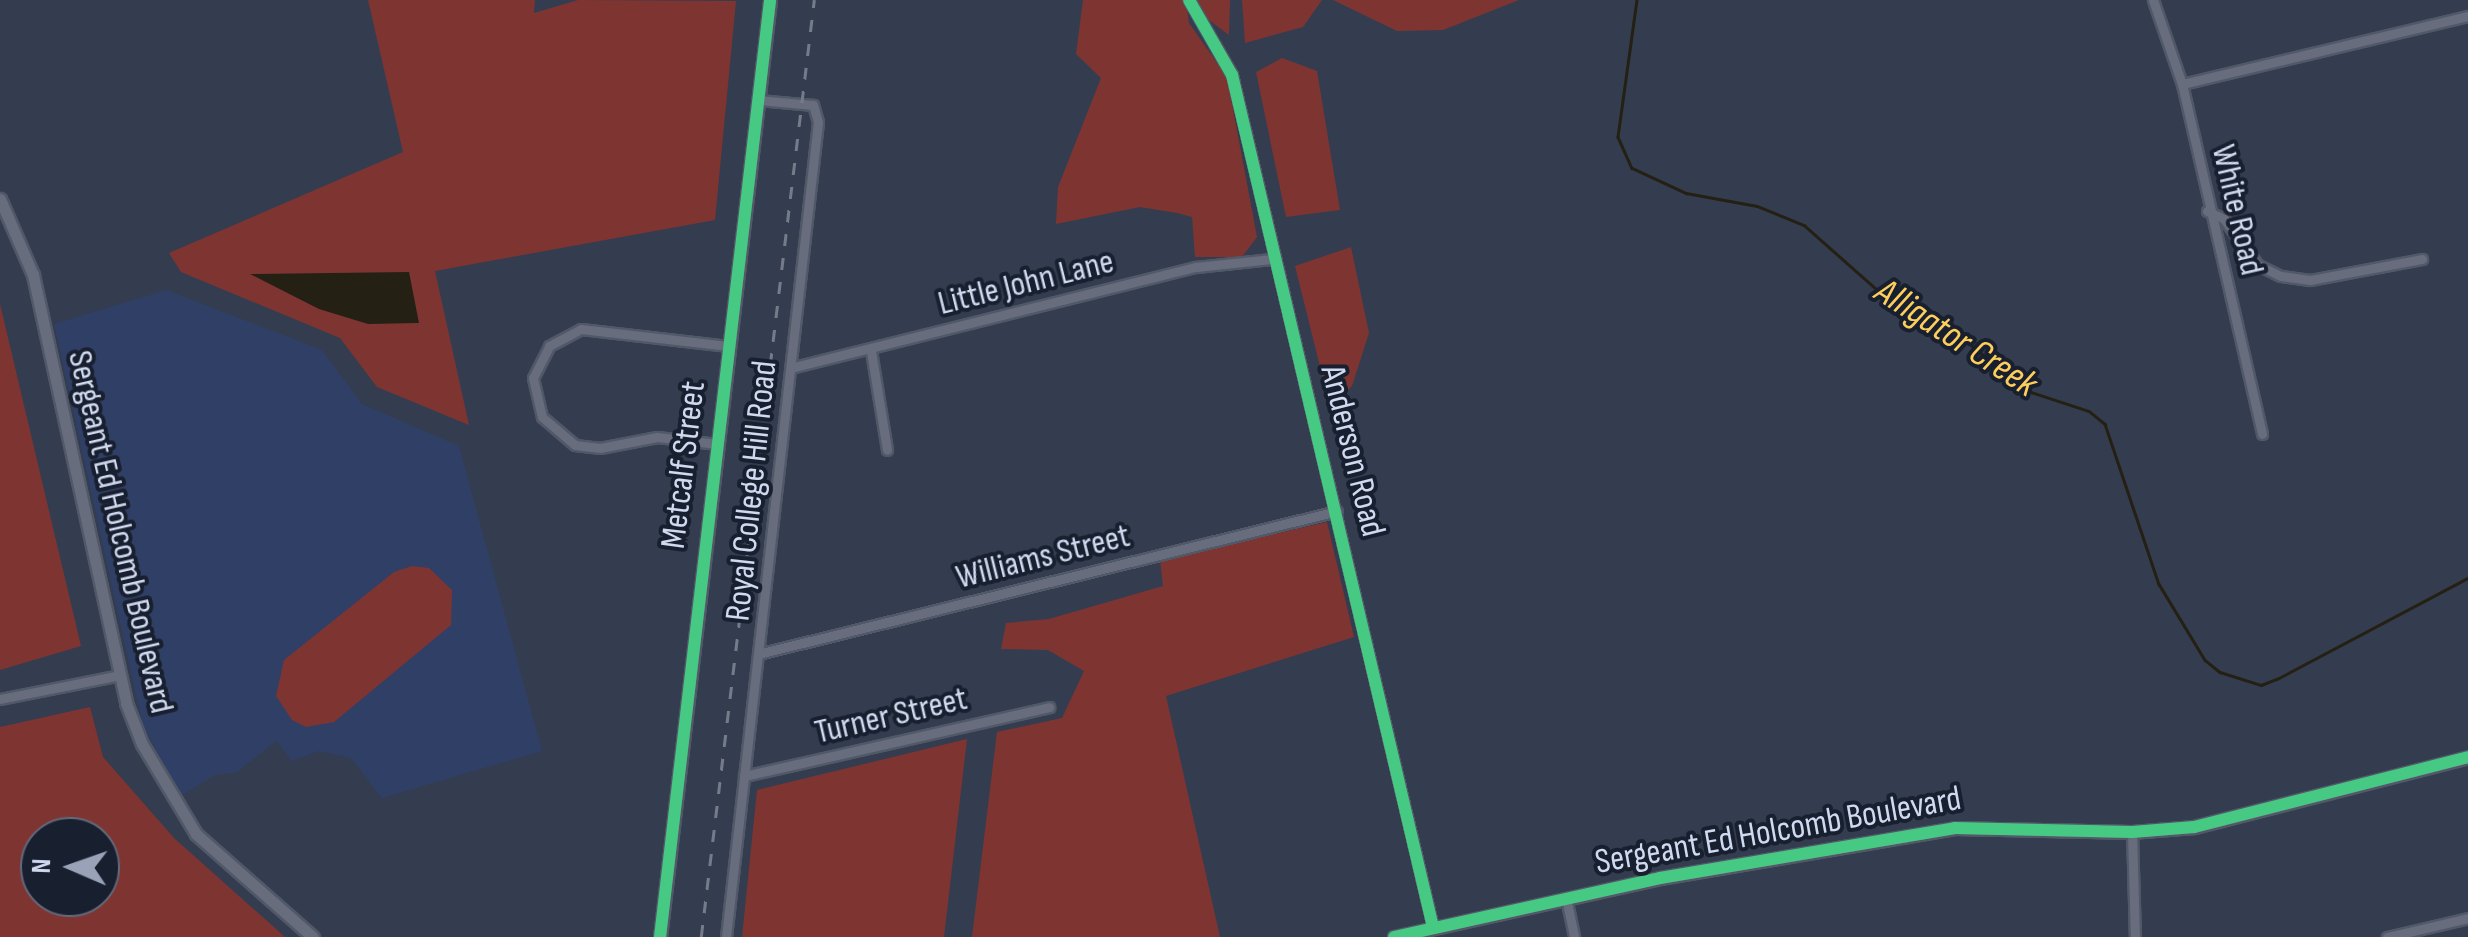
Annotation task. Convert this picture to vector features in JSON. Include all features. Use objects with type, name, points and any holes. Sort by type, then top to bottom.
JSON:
[{"type":"street","name":"Metcalf Street","points":[[660,937],[770,0]]},
{"type":"street","name":"Anderson Road","points":[[1189,0],[1232,75],[1322,477],[1338,511],[1433,928]]},
{"type":"street","name":"White Road","points":[[2153,0],[2182,84],[2207,211],[2262,434]]},
{"type":"street","points":[[2182,84],[2468,16]]},
{"type":"street","name":"Royal College Hill Road","points":[[726,937],[762,653],[818,122],[813,106],[758,100]]},
{"type":"street","name":"Sergeant Ed Holcomb Boulevard","points":[[0,199],[34,282],[120,674],[142,744],[173,805],[216,856],[313,937]]},
{"type":"street","points":[[2207,211],[2224,219],[2258,265],[2282,276],[2310,280],[2422,258]]},
{"type":"street","name":"Little John Lane","points":[[794,367],[871,351],[1196,267],[1272,259]]},
{"type":"street","points":[[716,444],[657,437],[600,448],[575,445],[542,417],[533,378],[549,346],[581,329],[728,346]]},
{"type":"street","points":[[871,351],[887,450]]},
{"type":"street","name":"Williams Street","points":[[762,653],[1338,511]]},
{"type":"street","points":[[0,699],[120,674]]},
{"type":"street","name":"Turner Street","points":[[744,776],[1049,706]]},
{"type":"street","name":"Sergeant Ed Holcomb Boulevard","points":[[1394,937],[1566,898],[1955,828],[2132,832],[2194,827],[2468,757]]},
{"type":"street","points":[[2132,832],[2136,937]]},
{"type":"street","points":[[1566,898],[1574,937]]},
{"type":"street","points":[[2387,937],[2468,918]]},
{"type":"shaded area","points":[[368,0],[535,0],[534,13],[578,0],[736,1],[715,220],[435,271],[469,425],[377,387],[340,338],[181,272],[169,253],[403,152]]},
{"type":"shaded area","points":[[1083,0],[1186,0],[1189,23],[1227,77],[1257,237],[1242,257],[1195,257],[1192,217],[1177,213],[1140,207],[1056,224],[1058,187],[1101,78],[1076,54]]},
{"type":"shaded area","points":[[1197,0],[1230,0],[1229,35],[1198,12]]},
{"type":"shaded area","points":[[1242,0],[1322,0],[1303,27],[1245,43]]},
{"type":"shaded area","points":[[1333,0],[1519,0],[1443,30],[1397,31]]},
{"type":"shaded area","points":[[1282,58],[1317,71],[1340,210],[1286,217],[1256,72]]},
{"type":"shaded area","points":[[1351,247],[1369,333],[1352,386],[1330,407],[1295,266]]},
{"type":"shaded area","points":[[409,272],[419,323],[368,324],[319,309],[250,274]]},
{"type":"shaded area","points":[[166,290],[322,350],[362,404],[459,446],[542,751],[382,798],[351,758],[319,751],[292,761],[276,741],[237,772],[215,775],[179,797],[142,722],[54,324]]},
{"type":"shaded area","points":[[0,304],[81,646],[0,670]]},
{"type":"shaded area","points":[[1327,522],[1354,637],[1166,696],[1220,937],[972,937],[997,732],[1062,718],[1084,671],[1048,650],[1001,649],[1006,623],[1049,619],[1163,586],[1160,560]]},
{"type":"shaded area","points":[[412,566],[429,568],[452,590],[451,625],[334,722],[306,727],[292,720],[276,696],[284,660],[394,572]]},
{"type":"shaded area","points":[[90,707],[103,757],[174,838],[285,937],[0,937],[0,727]]},
{"type":"shaded area","points":[[967,739],[944,937],[742,937],[757,790]]},
{"type":"waterway","name":"Alligator Creek","points":[[1637,0],[1618,137],[1632,168],[1686,193],[1757,206],[1804,225],[1891,302],[1950,328],[2028,391],[2089,411],[2105,424],[2159,584],[2205,660],[2220,672],[2261,685],[2277,679],[2468,578]]},
{"type":"railway","points":[[701,937],[814,0]]},
{"type":"cycle path","points":[[660,937],[770,0]]},
{"type":"cycle path","points":[[1189,0],[1232,75],[1433,927]]},
{"type":"cycle path","points":[[1394,937],[1660,878],[1955,828],[2132,832],[2194,827],[2468,757]]}]
